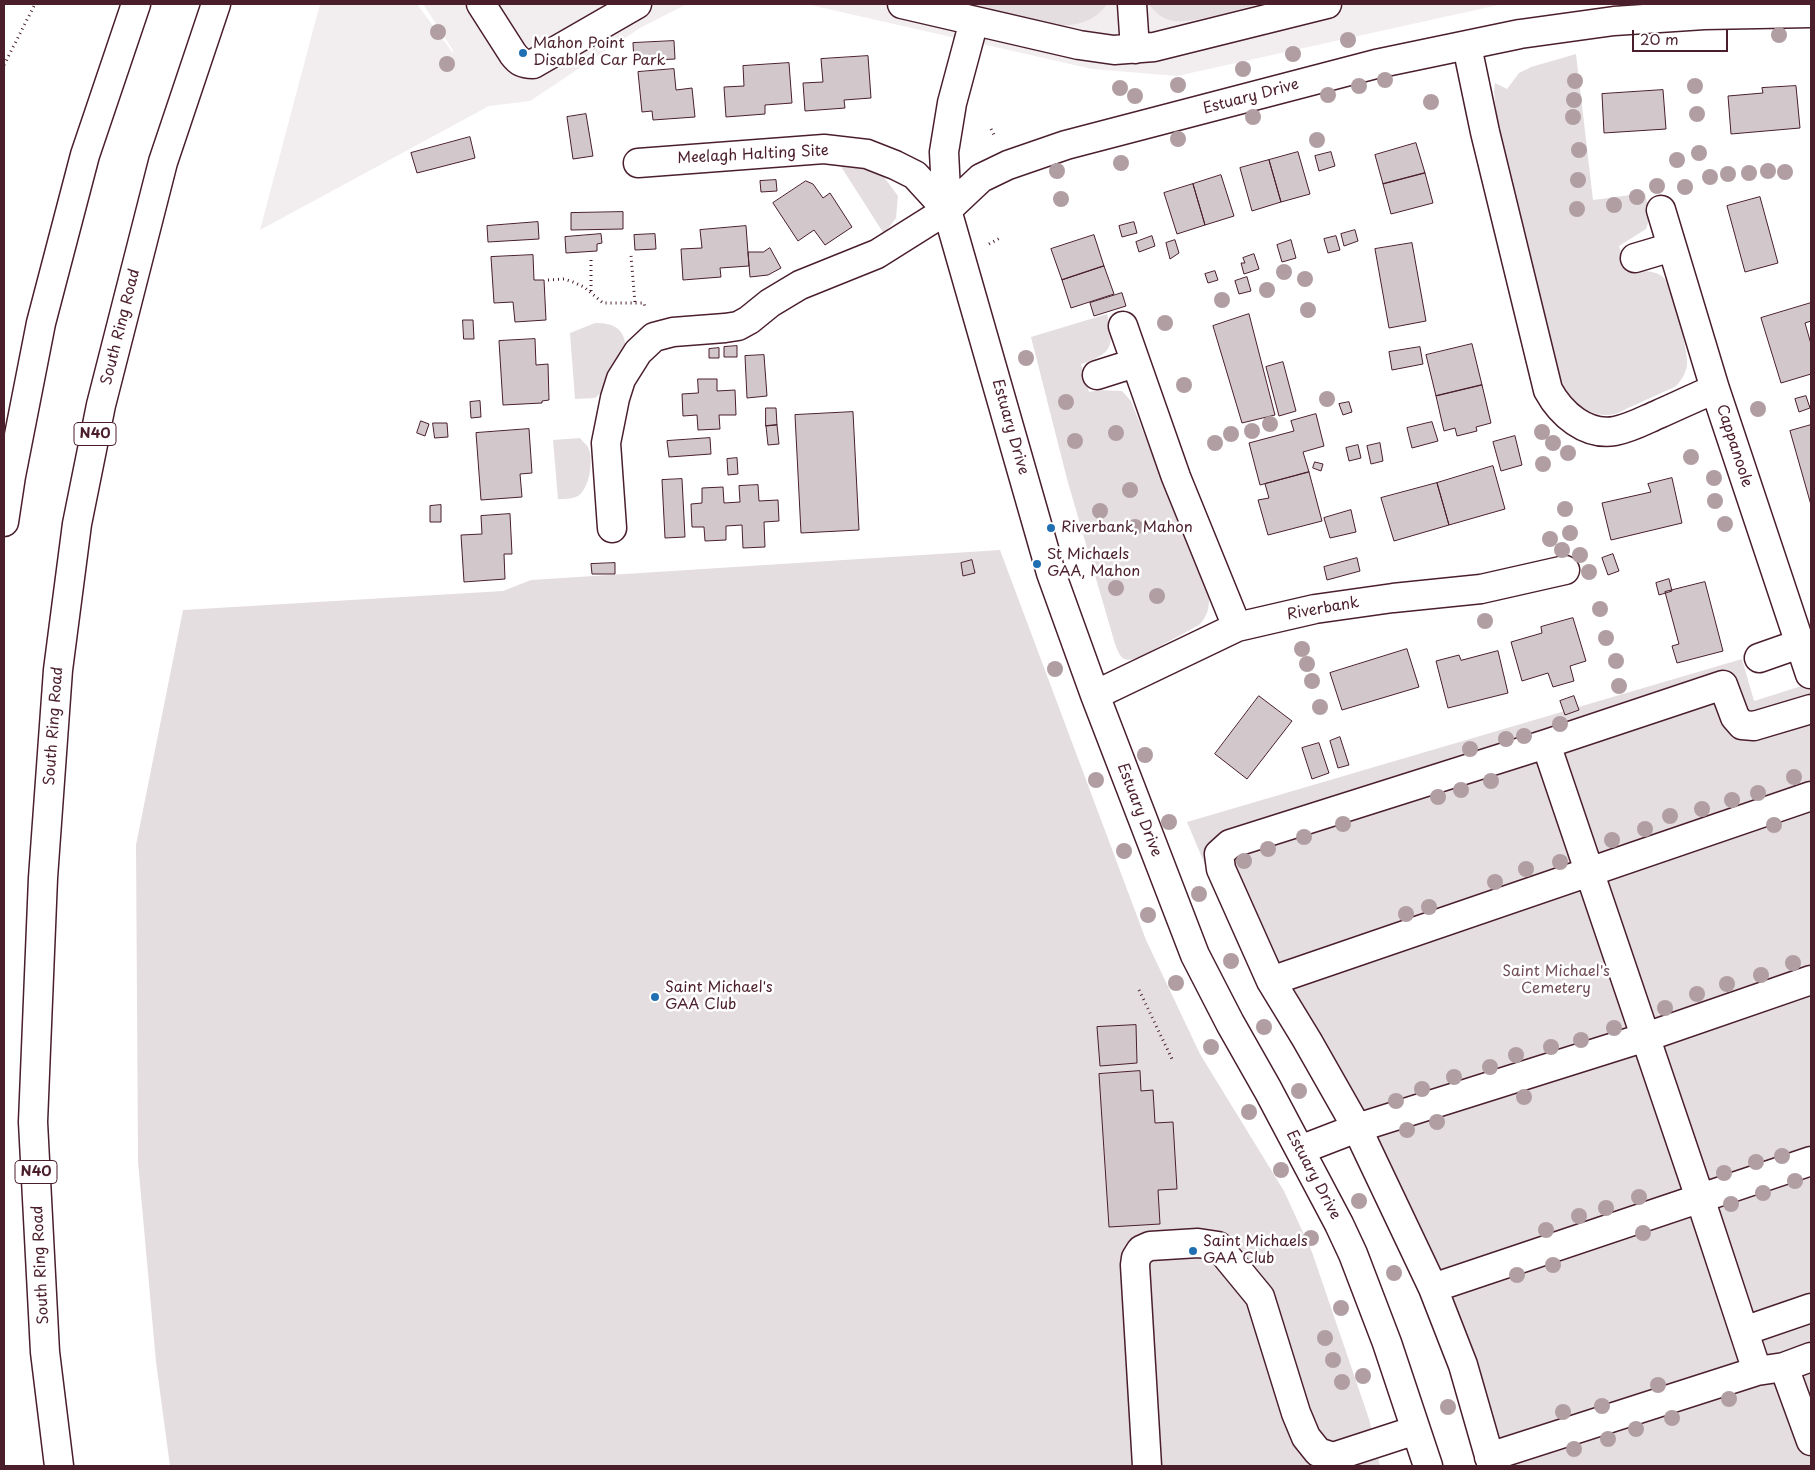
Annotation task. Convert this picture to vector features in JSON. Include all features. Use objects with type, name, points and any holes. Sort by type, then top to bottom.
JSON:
[{"type":"main road","points":[[4,522],[41,322],[85,156],[136,4]]},
{"type":"main road","name":"South Ring Road","points":[[59,1466],[45,1352],[33,1122],[43,878],[58,670],[77,524],[101,405],[163,162],[216,4]]},
{"type":"main road","points":[[481,4],[518,61],[533,64],[637,4]]},
{"type":"main road","points":[[902,4],[1096,48],[1114,50],[1154,47],[1327,4]]},
{"type":"main road","points":[[1132,4],[1135,49]]},
{"type":"main road","name":"Estuary Drive","points":[[1422,1448],[1387,1344],[1353,1254],[1300,1150],[1230,1023],[1195,954],[1095,695],[1051,573],[947,210],[980,178],[1008,165],[1066,145],[1376,64],[1520,34],[1614,21],[1704,15],[1811,13]]},
{"type":"main road","points":[[612,528],[606,443],[615,398],[621,379],[638,352],[654,338],[673,332],[738,326],[749,320],[770,302],[800,285],[877,254],[947,210],[944,152],[952,103],[974,21]]},
{"type":"main road","points":[[1467,46],[1485,132],[1548,390],[1556,405],[1574,421],[1592,430],[1614,431],[1633,425],[1715,389]]},
{"type":"main road","name":"Meelagh Halting Site","points":[[638,163],[824,149],[867,154],[915,175],[947,210]]},
{"type":"main road","name":"Cappanoole","points":[[1661,210],[1715,389],[1810,674]]},
{"type":"main road","points":[[1635,258],[1672,247]]},
{"type":"main road","points":[[1123,326],[1176,478],[1237,627]]},
{"type":"main road","points":[[1097,375],[1135,363]]},
{"type":"main road","name":"Riverbank","points":[[1095,695],[1237,627],[1316,609],[1393,598],[1481,589],[1565,570]]},
{"type":"main road","points":[[1759,658],[1799,644]]},
{"type":"main road","points":[[1811,709],[1754,726],[1742,725],[1735,717],[1724,685],[1546,744],[1230,844],[1219,854],[1221,869],[1271,981],[1357,1128],[1433,1288],[1463,1365],[1490,1462],[1757,1371],[1784,1366],[1811,1357]]},
{"type":"main road","points":[[1546,744],[1757,1371]]},
{"type":"main road","points":[[1271,981],[1811,796]]},
{"type":"main road","points":[[1300,1150],[1357,1128],[1646,1037],[1811,980]]},
{"type":"main road","points":[[1433,1288],[1811,1161]]},
{"type":"main road","points":[[1147,1466],[1135,1265],[1136,1258],[1141,1250],[1150,1246],[1198,1243],[1218,1246],[1260,1297],[1296,1414],[1306,1437],[1318,1452],[1334,1458],[1422,1448]]},
{"type":"main road","points":[[1744,1331],[1811,1308]]},
{"type":"main road","points":[[1784,1366],[1811,1441]]},
{"type":"main road","points":[[1358,1466],[1422,1448]]},
{"type":"path","points":[[4,65],[35,4]]},
{"type":"path","points":[[631,256],[635,303]]},
{"type":"path","points":[[591,260],[592,294]]},
{"type":"path","points":[[548,280],[564,279],[573,282],[584,287],[603,303],[644,303],[654,338]]},
{"type":"path","points":[[1139,990],[1173,1060]]},
{"type":"shaded area","points":[[320,4],[417,4],[453,53],[453,50],[423,4],[687,4],[640,28],[530,101],[489,106],[260,230]]},
{"type":"shaded area","points":[[806,4],[1503,4],[1177,76],[1092,69]]},
{"type":"green space","points":[[979,4],[1107,4],[1095,16],[1081,23],[1064,25],[1029,20]]},
{"type":"green space","points":[[1149,4],[1259,4],[1204,18],[1182,21],[1163,17],[1156,13]]},
{"type":"green space","points":[[1576,54],[1593,200],[1645,193],[1650,217],[1646,229],[1619,246],[1626,272],[1646,271],[1656,273],[1668,283],[1678,316],[1687,359],[1687,367],[1684,374],[1675,387],[1615,414],[1605,415],[1588,411],[1580,406],[1567,393],[1558,378],[1497,120],[1494,92],[1495,83],[1507,89],[1519,73],[1531,67]]},
{"type":"green space","points":[[840,165],[859,166],[884,177],[898,196],[896,218],[884,234]]},
{"type":"green space","points":[[1107,314],[1111,333],[1109,347],[1100,356],[1081,364],[1089,392],[1099,390],[1122,391],[1131,401],[1209,598],[1207,613],[1199,625],[1142,656],[1128,660],[1119,654],[1115,644],[1067,479],[1031,337]]},
{"type":"green space","points":[[595,323],[608,324],[617,328],[623,336],[626,350],[603,391],[595,398],[575,399],[570,333]]},
{"type":"green space","points":[[580,438],[590,452],[591,466],[588,480],[578,496],[558,499],[553,440]]},
{"type":"green space","name":"Saint Michael's GAA Club","points":[[1000,550],[1146,940],[1200,1054],[1284,1191],[1312,1252],[1369,1419],[1380,1466],[170,1466],[156,1362],[138,1162],[136,845],[183,610],[503,591],[531,580]]},
{"type":"green space","name":"Saint Michael's Cemetery","points":[[1742,659],[1754,701],[1811,683],[1811,1466],[1479,1466],[1459,1394],[1428,1303],[1337,1113],[1292,1046],[1233,931],[1187,822]]},
{"type":"building","points":[[674,41],[675,59],[634,61],[633,43]]},
{"type":"building","points":[[868,56],[871,98],[844,100],[845,108],[805,111],[803,83],[823,82],[821,59]]},
{"type":"building","points":[[789,63],[792,103],[765,105],[765,114],[726,117],[724,87],[744,86],[743,66]]},
{"type":"building","points":[[674,69],[676,90],[692,88],[695,117],[653,120],[652,111],[642,112],[638,72]]},
{"type":"building","points":[[1796,86],[1800,128],[1731,134],[1728,96],[1763,93],[1762,88]]},
{"type":"building","points":[[1663,90],[1666,129],[1604,133],[1602,94]]},
{"type":"building","points":[[586,114],[593,156],[573,159],[567,117]]},
{"type":"building","points":[[470,137],[475,158],[417,173],[411,153]]},
{"type":"building","points":[[1416,143],[1425,173],[1383,184],[1375,155]]},
{"type":"building","points":[[1298,152],[1310,194],[1281,202],[1269,160]]},
{"type":"building","points":[[1331,152],[1335,166],[1319,171],[1315,156]]},
{"type":"building","points":[[1269,160],[1281,202],[1252,211],[1240,168]]},
{"type":"building","points":[[1425,173],[1433,203],[1391,214],[1383,184]]},
{"type":"building","points":[[1221,175],[1234,216],[1205,225],[1193,184]]},
{"type":"building","points":[[776,180],[777,191],[761,192],[760,181]]},
{"type":"building","points":[[806,181],[813,184],[823,198],[830,193],[852,227],[825,245],[814,230],[798,241],[773,203]]},
{"type":"building","points":[[1193,184],[1205,225],[1177,234],[1164,193]]},
{"type":"building","points":[[1760,197],[1778,263],[1745,272],[1727,206]]},
{"type":"building","points":[[623,212],[623,229],[571,230],[571,213]]},
{"type":"building","points":[[538,222],[539,239],[488,242],[487,226]]},
{"type":"building","points":[[1134,222],[1137,233],[1122,237],[1119,226]]},
{"type":"building","points":[[746,226],[749,266],[720,268],[721,277],[683,280],[681,249],[702,248],[700,230]]},
{"type":"building","points":[[1355,230],[1358,241],[1344,246],[1341,234]]},
{"type":"building","points":[[601,234],[602,243],[597,244],[597,251],[566,253],[565,237]]},
{"type":"building","points":[[655,234],[656,249],[635,250],[634,235]]},
{"type":"building","points":[[1094,235],[1104,266],[1062,280],[1051,249]]},
{"type":"building","points":[[1152,236],[1155,246],[1139,252],[1136,242]]},
{"type":"building","points":[[1336,236],[1340,250],[1328,253],[1324,239]]},
{"type":"building","points":[[1175,240],[1179,253],[1170,259],[1166,243]]},
{"type":"building","points":[[1291,240],[1296,258],[1282,262],[1277,245]]},
{"type":"building","points":[[1412,243],[1426,321],[1389,328],[1375,249]]},
{"type":"building","points":[[770,248],[781,268],[768,275],[750,277],[748,252],[763,252]]},
{"type":"building","points":[[1254,254],[1259,269],[1244,274],[1241,263],[1245,263],[1243,258]]},
{"type":"building","points":[[533,255],[534,280],[544,280],[546,320],[515,322],[513,302],[494,303],[491,257]]},
{"type":"building","points":[[1104,266],[1114,294],[1071,308],[1062,280]]},
{"type":"building","points":[[1215,271],[1218,280],[1208,283],[1205,274]]},
{"type":"building","points":[[1247,277],[1251,291],[1239,294],[1235,281]]},
{"type":"building","points":[[1122,293],[1126,306],[1094,316],[1090,303]]},
{"type":"building","points":[[1811,303],[1811,321],[1805,323],[1811,344],[1811,374],[1781,383],[1761,318]]},
{"type":"building","points":[[1249,314],[1275,415],[1242,423],[1213,326]]},
{"type":"building","points":[[463,320],[473,320],[474,339],[464,339]]},
{"type":"building","points":[[535,339],[536,365],[548,364],[549,400],[542,401],[542,403],[503,405],[499,341]]},
{"type":"building","points":[[1472,344],[1482,385],[1436,396],[1426,355]]},
{"type":"building","points":[[737,346],[737,357],[724,357],[724,347]]},
{"type":"building","points":[[1420,347],[1423,364],[1392,370],[1389,352]]},
{"type":"building","points":[[719,348],[719,358],[709,358],[709,349]]},
{"type":"building","points":[[764,355],[767,396],[747,398],[745,356]]},
{"type":"building","points":[[1283,362],[1296,411],[1279,416],[1266,367]]},
{"type":"building","points":[[698,379],[717,379],[717,391],[735,390],[736,415],[719,415],[720,429],[698,430],[697,415],[683,416],[682,394],[698,393]]},
{"type":"building","points":[[1482,385],[1491,423],[1476,427],[1477,431],[1457,436],[1455,428],[1444,431],[1436,396]]},
{"type":"building","points":[[1806,396],[1810,408],[1799,412],[1795,399]]},
{"type":"building","points":[[480,401],[481,417],[471,418],[470,402]]},
{"type":"building","points":[[1349,402],[1352,412],[1343,415],[1339,404]]},
{"type":"building","points":[[766,408],[776,408],[777,425],[766,426]]},
{"type":"building","points":[[853,412],[859,530],[801,533],[795,415]]},
{"type":"building","points":[[1316,414],[1324,446],[1303,452],[1309,472],[1260,485],[1249,443],[1294,431],[1291,421]]},
{"type":"building","points":[[421,421],[429,424],[425,436],[417,433]]},
{"type":"building","points":[[1432,422],[1438,441],[1412,448],[1407,428]]},
{"type":"building","points":[[433,423],[447,423],[448,437],[435,438]]},
{"type":"building","points":[[777,425],[779,444],[768,445],[766,426]]},
{"type":"building","points":[[1811,425],[1811,505],[1790,431]]},
{"type":"building","points":[[529,429],[532,473],[520,474],[522,497],[481,500],[476,433]]},
{"type":"building","points":[[1515,436],[1522,465],[1501,471],[1493,442]]},
{"type":"building","points":[[710,438],[711,454],[669,457],[667,441]]},
{"type":"building","points":[[1380,443],[1383,461],[1371,464],[1367,446]]},
{"type":"building","points":[[1358,445],[1361,458],[1349,461],[1346,448]]},
{"type":"building","points":[[737,458],[738,474],[728,475],[727,459]]},
{"type":"building","points":[[1315,462],[1323,464],[1321,471],[1313,468]]},
{"type":"building","points":[[1493,466],[1505,509],[1449,525],[1437,483]]},
{"type":"building","points":[[1309,472],[1322,521],[1268,535],[1258,500],[1269,498],[1265,484]]},
{"type":"building","points":[[1672,478],[1682,523],[1611,540],[1602,503],[1651,492],[1648,484]]},
{"type":"building","points":[[682,479],[685,537],[665,538],[662,480]]},
{"type":"building","points":[[1437,483],[1449,525],[1394,541],[1381,498]]},
{"type":"building","points":[[758,485],[759,501],[778,500],[779,521],[764,522],[765,547],[743,548],[742,525],[726,526],[726,540],[705,541],[704,527],[692,527],[691,504],[702,503],[702,488],[723,487],[724,503],[740,502],[739,486]]},
{"type":"building","points":[[441,505],[441,522],[430,522],[430,506]]},
{"type":"building","points":[[1351,510],[1356,532],[1330,538],[1324,518]]},
{"type":"building","points":[[510,514],[512,554],[504,554],[505,579],[464,582],[461,535],[482,534],[481,516]]},
{"type":"building","points":[[1613,554],[1619,571],[1608,575],[1602,558]]},
{"type":"building","points":[[1357,558],[1360,571],[1327,580],[1324,567]]},
{"type":"building","points":[[972,560],[975,573],[963,576],[961,563]]},
{"type":"building","points":[[615,563],[615,574],[592,574],[591,564]]},
{"type":"building","points":[[1669,579],[1672,591],[1659,595],[1656,583]]},
{"type":"building","points":[[1705,582],[1723,651],[1677,663],[1672,646],[1679,644],[1665,592]]},
{"type":"building","points":[[1573,618],[1586,661],[1570,666],[1574,681],[1553,687],[1548,673],[1522,681],[1511,642],[1542,633],[1541,627]]},
{"type":"building","points":[[1407,649],[1419,687],[1342,710],[1330,673]]},
{"type":"building","points":[[1498,651],[1508,693],[1448,708],[1436,661],[1459,655],[1461,660]]},
{"type":"building","points":[[1259,696],[1292,721],[1247,779],[1215,754]]},
{"type":"building","points":[[1574,696],[1579,710],[1565,715],[1560,701]]},
{"type":"building","points":[[1340,737],[1349,765],[1338,768],[1330,741]]},
{"type":"building","points":[[1319,743],[1329,773],[1312,779],[1302,748]]},
{"type":"building","points":[[1136,1025],[1137,1063],[1100,1066],[1097,1027]]},
{"type":"building","points":[[1140,1071],[1141,1091],[1153,1090],[1155,1123],[1173,1122],[1177,1189],[1158,1190],[1160,1224],[1109,1227],[1099,1074]]},
{"type":"place","name":"Mahon Point Disabled Car Park","points":[[523,53]]},
{"type":"place","name":"Riverbank, Mahon","points":[[1051,528]]},
{"type":"place","name":"St Michaels GAA, Mahon","points":[[1037,564]]},
{"type":"place","name":"Saint Michael's GAA Club","points":[[655,997]]},
{"type":"place","name":"Saint Michaels GAA Club","points":[[1193,1251]]}]
